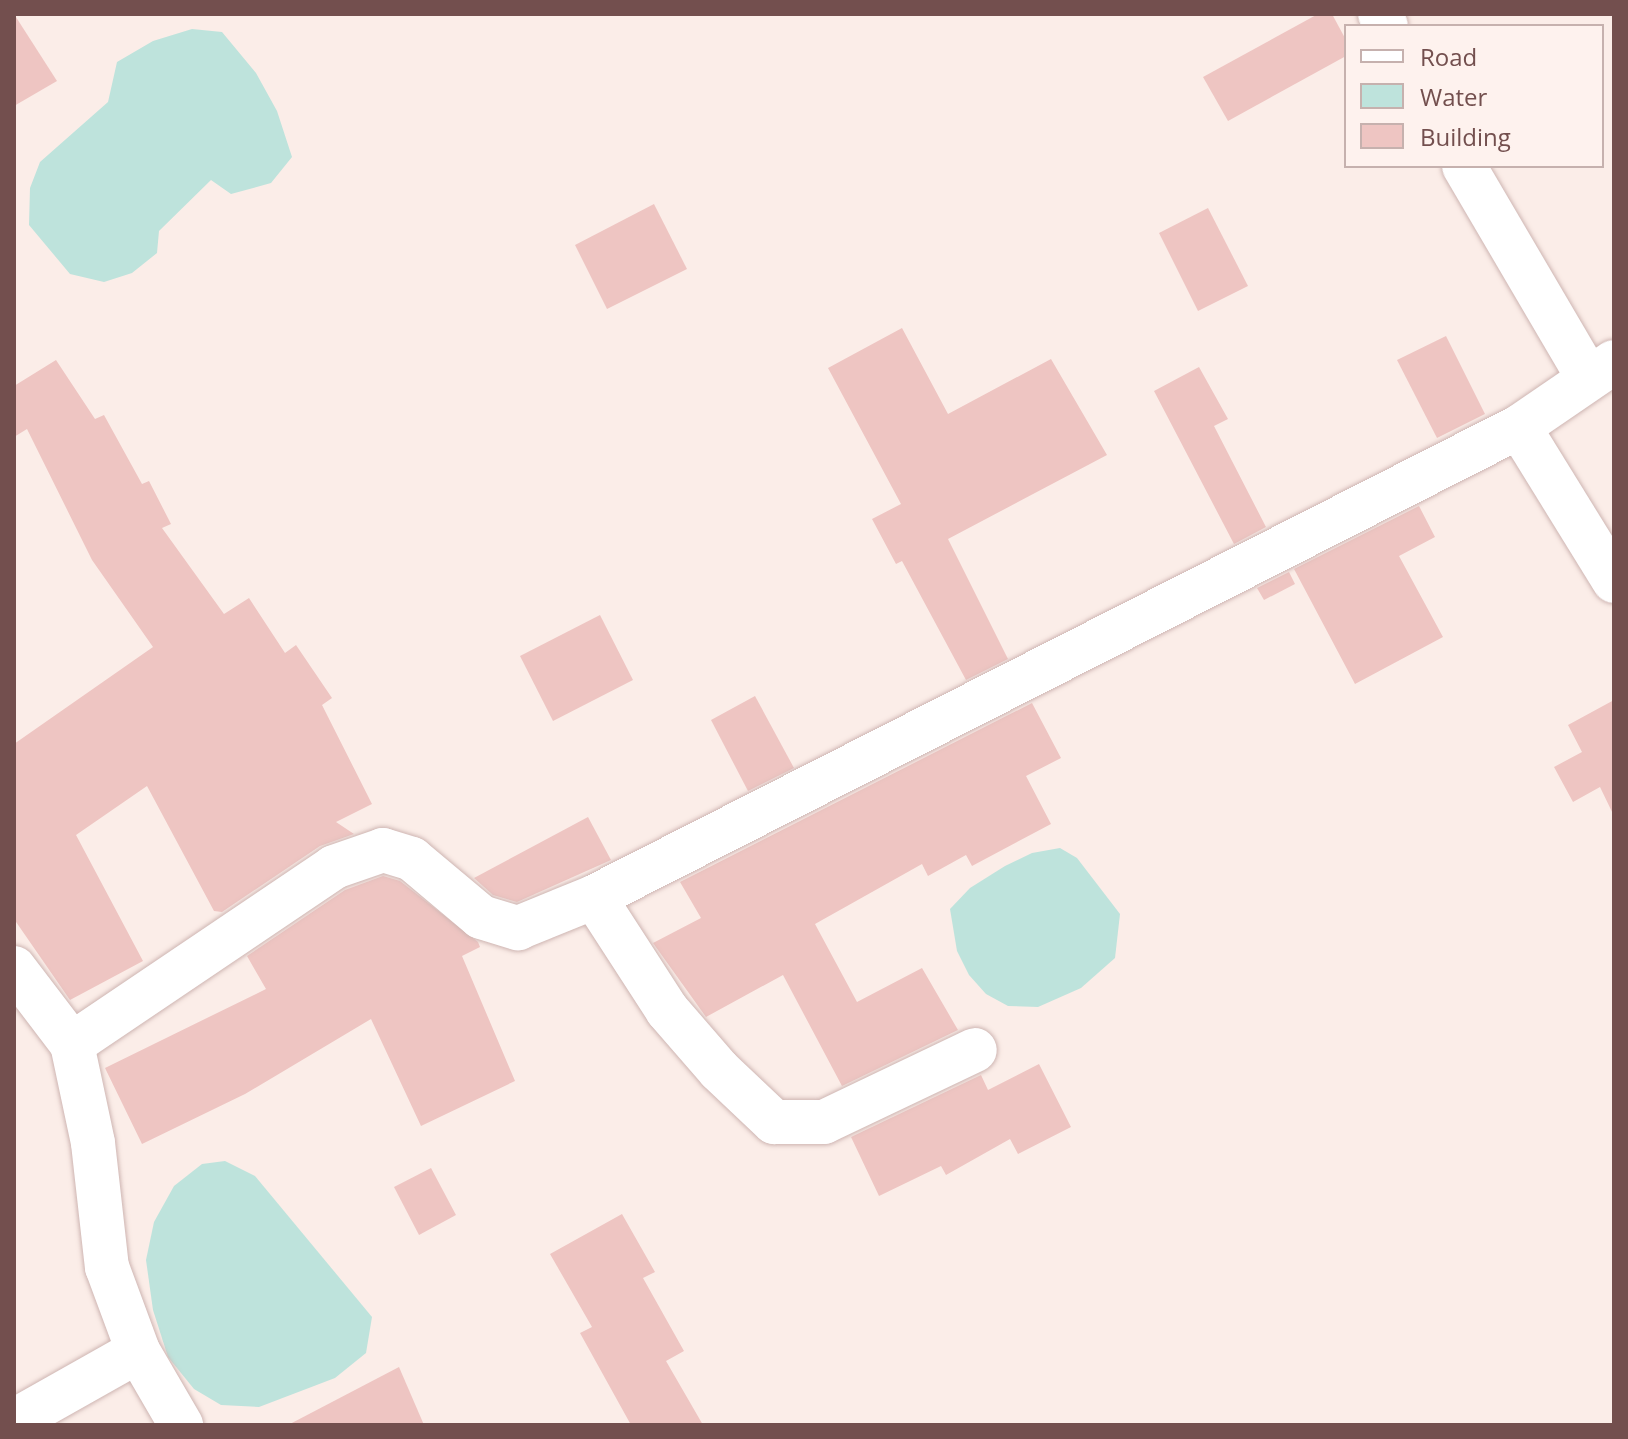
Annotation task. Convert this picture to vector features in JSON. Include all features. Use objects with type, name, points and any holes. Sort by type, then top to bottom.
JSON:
[{"type":"street","points":[[72,1044],[334,867],[383,850],[412,859],[481,917],[518,928],[594,897],[1519,427],[1601,370],[1465,168]]},
{"type":"street","points":[[1519,427],[1614,581]]},
{"type":"street","points":[[594,897],[667,1010],[719,1070],[774,1122],[824,1122],[975,1050]]},
{"type":"street","points":[[14,968],[72,1044],[93,1143],[107,1267],[138,1351],[181,1425]]},
{"type":"street","points":[[14,1421],[138,1351]]},
{"type":"water","points":[[192,29],[222,32],[256,73],[277,111],[292,157],[271,183],[231,194],[211,180],[159,231],[157,253],[132,273],[104,282],[70,274],[29,225],[30,188],[40,162],[108,102],[117,62],[153,41]]},
{"type":"water","points":[[1060,848],[1077,858],[1120,914],[1115,958],[1081,988],[1038,1007],[1008,1006],[986,994],[969,975],[957,951],[950,909],[970,888],[1005,866],[1032,853]]},
{"type":"water","points":[[225,1161],[255,1176],[372,1317],[366,1353],[335,1378],[259,1407],[221,1405],[194,1389],[168,1357],[153,1310],[146,1260],[154,1222],[174,1186],[202,1164]]},
{"type":"building","points":[[14,14],[57,81],[14,106]]},
{"type":"building","points":[[1318,14],[1332,14],[1344,36],[1344,57],[1228,121],[1203,77]]},
{"type":"building","points":[[654,204],[687,269],[607,309],[575,245]]},
{"type":"building","points":[[1208,208],[1248,286],[1198,311],[1159,233]]},
{"type":"building","points":[[902,328],[948,414],[1051,359],[1107,455],[948,539],[1008,659],[966,680],[902,561],[896,564],[872,519],[901,504],[828,368]]},
{"type":"building","points":[[1446,336],[1485,414],[1437,438],[1397,360]]},
{"type":"building","points":[[56,360],[95,419],[104,415],[142,484],[149,481],[171,524],[162,528],[224,614],[249,598],[285,653],[296,645],[332,698],[322,705],[372,804],[336,822],[354,834],[320,846],[222,912],[214,911],[147,786],[76,835],[143,961],[70,1000],[14,919],[14,744],[153,647],[92,560],[27,429],[14,437],[14,386]]},
{"type":"building","points":[[1199,367],[1228,419],[1214,426],[1266,527],[1234,544],[1154,391]]},
{"type":"building","points":[[1419,506],[1435,537],[1399,556],[1443,637],[1355,684],[1294,569]]},
{"type":"building","points":[[1289,572],[1295,584],[1264,600],[1257,588]]},
{"type":"building","points":[[600,615],[633,680],[553,721],[520,656]]},
{"type":"building","points":[[755,696],[794,768],[748,791],[711,720]]},
{"type":"building","points":[[1614,700],[1614,816],[1600,787],[1573,802],[1554,767],[1582,752],[1568,725]]},
{"type":"building","points":[[1032,703],[1061,758],[1026,776],[1051,824],[972,866],[966,855],[928,876],[922,864],[815,924],[857,1002],[922,968],[958,1030],[842,1086],[783,975],[706,1017],[653,943],[701,918],[680,882]]},
{"type":"building","points":[[588,817],[611,860],[517,902],[493,895],[474,878]]},
{"type":"building","points":[[383,876],[400,881],[478,942],[480,947],[462,956],[515,1081],[421,1126],[371,1019],[245,1094],[142,1144],[105,1068],[266,989],[247,956],[345,890]]},
{"type":"building","points":[[1039,1064],[1071,1127],[1018,1154],[1010,1139],[946,1175],[941,1166],[879,1196],[851,1137],[981,1075],[988,1090]]},
{"type":"building","points":[[431,1168],[456,1215],[419,1235],[394,1187]]},
{"type":"building","points":[[622,1214],[655,1272],[643,1278],[684,1351],[666,1361],[703,1425],[631,1425],[580,1333],[592,1327],[550,1254]]},
{"type":"building","points":[[399,1367],[424,1425],[288,1425]]}]
